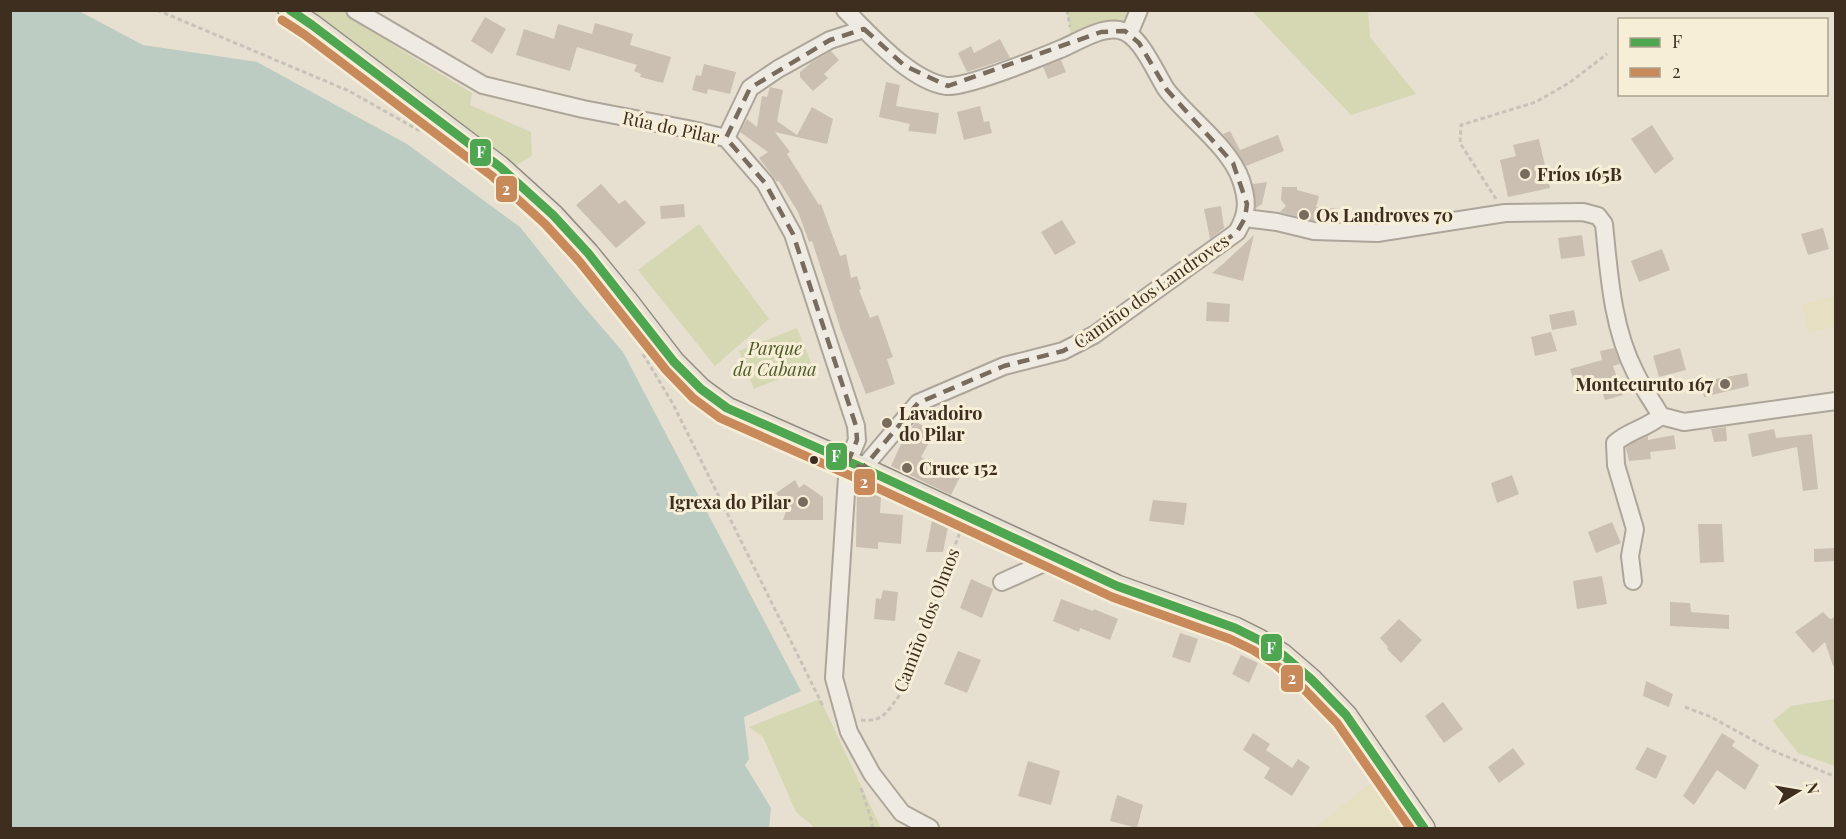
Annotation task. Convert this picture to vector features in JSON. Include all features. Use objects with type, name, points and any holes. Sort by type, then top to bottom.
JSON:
[{"type":"main road","points":[[289,10],[465,140],[527,191],[588,253],[674,363],[727,408],[1145,598],[1235,628],[1283,655],[1312,680],[1346,715],[1424,828]]},
{"type":"street","name":"Rúa do Pilar","points":[[355,10],[483,85],[583,109],[726,138],[765,183],[793,234],[856,426],[855,465],[834,678],[849,732],[872,774],[903,821]]},
{"type":"street","points":[[845,10],[905,66],[932,82],[948,86],[969,82],[1040,57],[1101,32],[1117,29],[1129,34],[1138,10]]},
{"type":"street","points":[[726,138],[750,88],[778,69],[831,40],[864,29]]},
{"type":"street","name":"Camiño dos Landroves","points":[[855,465],[918,404],[1004,366],[1063,351],[1094,335],[1237,232],[1245,218],[1247,204],[1241,179],[1233,163],[1167,90],[1139,43],[1129,34]]},
{"type":"street","points":[[1245,218],[1277,222],[1314,231],[1377,233],[1505,213],[1583,212],[1598,216],[1604,224],[1611,286],[1619,327],[1635,372],[1661,416],[1684,422],[1836,401]]},
{"type":"street","points":[[1633,581],[1630,556],[1635,528],[1616,465],[1614,443],[1625,434],[1648,426],[1661,416]]},
{"type":"street","points":[[1002,582],[1055,558]]},
{"type":"street","points":[[903,821],[930,828]]},
{"type":"path","points":[[157,10],[349,91],[425,134]]},
{"type":"path","points":[[1505,213],[1460,143],[1461,125],[1536,102],[1569,83],[1607,54]]},
{"type":"path","points":[[642,354],[678,414],[827,713]]},
{"type":"path","name":"Camiño dos Olmos","points":[[844,717],[870,721],[885,716],[901,693],[965,516]]},
{"type":"path","points":[[1685,707],[1711,717],[1771,750],[1836,777]]},
{"type":"path","points":[[860,785],[872,828]]},
{"type":"highlighted area","points":[[864,29],[905,66],[948,86],[1101,32],[1125,31],[1139,43],[1167,90],[1233,163],[1247,204],[1245,218],[1237,232],[1094,335],[1063,351],[1004,366],[918,403],[863,468],[848,462],[857,440],[856,426],[793,234],[765,183],[726,138],[750,88],[830,40]]},
{"type":"shaded area","points":[[10,11],[79,11],[143,45],[257,62],[407,144],[520,227],[623,352],[801,691],[744,717],[749,759],[745,765],[771,808],[769,828],[11,828]]},
{"type":"shaded area","points":[[1835,296],[1835,326],[1809,333],[1802,304]]},
{"type":"shaded area","points":[[1375,779],[1408,825],[1403,828],[1315,828]]},
{"type":"green space","points":[[305,11],[342,11],[472,93],[470,105],[531,132],[532,156],[513,167]]},
{"type":"green space","points":[[1067,11],[1130,11],[1128,22],[1071,35]]},
{"type":"green space","points":[[1252,11],[1368,11],[1370,37],[1416,94],[1351,115]]},
{"type":"green space","points":[[699,224],[769,319],[715,366],[638,270]]},
{"type":"green space","name":"Parque da Cabana","points":[[797,328],[812,365],[754,389],[739,351]]},
{"type":"green space","points":[[820,699],[881,828],[815,828],[796,812],[763,737],[749,727]]},
{"type":"green space","points":[[1836,699],[1835,766],[1798,753],[1773,721],[1791,706]]},
{"type":"building","points":[[485,17],[506,29],[492,54],[471,41]]},
{"type":"building","points":[[595,23],[633,34],[630,45],[671,57],[663,83],[640,77],[641,74],[634,71],[637,65],[577,47],[570,71],[516,55],[524,29],[554,39],[558,24],[592,34]]},
{"type":"building","points":[[1000,39],[1010,58],[967,72],[958,53],[971,46],[974,53]]},
{"type":"building","points":[[831,51],[839,60],[824,74],[828,78],[813,91],[800,77],[800,72]]},
{"type":"building","points":[[1061,60],[1066,72],[1048,79],[1043,67]]},
{"type":"building","points":[[704,64],[736,72],[730,94],[708,89],[707,94],[692,90],[696,75],[701,76]]},
{"type":"building","points":[[886,82],[900,85],[896,106],[939,113],[936,134],[908,131],[910,124],[879,117]]},
{"type":"building","points":[[770,87],[783,90],[777,121],[797,135],[812,107],[833,119],[827,144],[775,132],[790,152],[787,154],[819,205],[821,204],[840,256],[846,254],[851,278],[857,276],[861,289],[859,290],[870,318],[878,315],[893,357],[887,359],[895,384],[866,394],[841,330],[812,241],[809,242],[798,212],[779,181],[777,182],[759,158],[768,152],[740,132],[747,119],[757,127],[762,96],[767,97]]},
{"type":"building","points":[[980,106],[984,122],[989,121],[992,133],[964,140],[957,112]]},
{"type":"building","points":[[1652,125],[1674,159],[1655,174],[1631,139]]},
{"type":"building","points":[[1230,131],[1240,150],[1278,135],[1284,151],[1246,166],[1223,134]]},
{"type":"building","name":"Fríos 165B","points":[[1539,139],[1550,188],[1508,197],[1500,160],[1516,156],[1513,145]]},
{"type":"building","points":[[1267,182],[1262,204],[1256,208],[1253,184]]},
{"type":"building","points":[[601,184],[619,204],[625,200],[646,223],[616,248],[576,205]]},
{"type":"building","points":[[1282,187],[1297,187],[1297,190],[1319,196],[1316,207],[1339,209],[1338,221],[1315,221],[1280,212],[1286,206],[1281,200]]},
{"type":"building","points":[[684,204],[685,217],[661,219],[660,206]]},
{"type":"building","points":[[1221,206],[1224,228],[1210,239],[1204,209]]},
{"type":"building","points":[[1062,220],[1076,243],[1055,255],[1041,232]]},
{"type":"building","points":[[1823,228],[1829,249],[1808,255],[1801,234]]},
{"type":"building","points":[[1254,235],[1243,281],[1212,273],[1223,264]]},
{"type":"building","points":[[1582,235],[1585,256],[1561,259],[1558,238]]},
{"type":"building","points":[[1662,249],[1670,270],[1639,282],[1631,261]]},
{"type":"building","points":[[1207,302],[1230,304],[1229,322],[1206,321]]},
{"type":"building","points":[[1574,310],[1577,325],[1552,330],[1549,315]]},
{"type":"building","points":[[1551,332],[1557,351],[1535,356],[1531,337]]},
{"type":"building","points":[[1614,348],[1620,364],[1613,366],[1623,395],[1605,400],[1599,382],[1576,388],[1570,369],[1602,360],[1600,351]]},
{"type":"building","points":[[1680,348],[1686,370],[1659,377],[1653,356]]},
{"type":"building","name":"Montecuruto 167","points":[[1747,373],[1749,386],[1704,397],[1701,382]]},
{"type":"building","points":[[916,422],[935,432],[921,457],[960,477],[951,495],[891,466],[905,435]]},
{"type":"building","points":[[1726,427],[1727,441],[1714,442],[1711,429]]},
{"type":"building","points":[[1774,429],[1776,438],[1812,434],[1818,489],[1803,491],[1797,447],[1752,457],[1748,434]]},
{"type":"building","points":[[1674,435],[1676,449],[1650,452],[1651,459],[1629,461],[1626,448],[1631,444],[1648,436],[1648,440]]},
{"type":"building","points":[[1512,475],[1519,494],[1497,503],[1491,483]]},
{"type":"building","name":"Igrexa do Pilar","points":[[795,480],[799,488],[804,484],[823,497],[823,520],[783,520],[787,508],[776,493]]},
{"type":"building","points":[[857,485],[881,497],[880,513],[903,515],[901,544],[878,542],[878,549],[856,547]]},
{"type":"building","points":[[1153,500],[1187,503],[1184,525],[1149,521]]},
{"type":"building","points":[[933,515],[949,522],[943,552],[926,552]]},
{"type":"building","points":[[1612,522],[1621,543],[1596,553],[1588,532]]},
{"type":"building","points":[[1698,524],[1722,524],[1724,562],[1700,563]]},
{"type":"building","points":[[1836,548],[1836,561],[1814,562],[1814,549]]},
{"type":"building","points":[[1602,576],[1607,604],[1577,609],[1573,581]]},
{"type":"building","points":[[971,579],[993,589],[982,618],[960,608]]},
{"type":"building","points":[[883,590],[898,592],[895,621],[874,619],[876,598],[881,599]]},
{"type":"building","points":[[1061,599],[1118,619],[1110,640],[1080,628],[1079,632],[1053,621]]},
{"type":"building","points":[[1670,602],[1690,603],[1691,612],[1729,615],[1729,629],[1670,626]]},
{"type":"building","points":[[1823,612],[1830,619],[1836,617],[1836,665],[1833,666],[1825,642],[1813,653],[1795,632]]},
{"type":"building","points":[[1399,619],[1422,640],[1401,663],[1380,638]]},
{"type":"building","points":[[1180,633],[1198,639],[1190,663],[1172,657]]},
{"type":"building","points":[[958,651],[981,660],[967,693],[944,684]]},
{"type":"building","points":[[1241,655],[1258,663],[1249,683],[1232,674]]},
{"type":"building","points":[[1646,681],[1673,694],[1669,707],[1643,696]]},
{"type":"building","points":[[1443,702],[1463,729],[1444,743],[1425,716]]},
{"type":"building","points":[[1253,733],[1270,744],[1266,750],[1292,768],[1298,759],[1310,767],[1292,796],[1264,778],[1270,768],[1243,750]]},
{"type":"building","points":[[1722,733],[1735,741],[1732,746],[1759,765],[1745,790],[1717,770],[1694,805],[1683,796]]},
{"type":"building","points":[[1647,747],[1667,756],[1656,779],[1635,769]]},
{"type":"building","points":[[1513,748],[1525,764],[1499,783],[1488,767]]},
{"type":"building","points":[[1028,761],[1060,771],[1051,805],[1018,796]]},
{"type":"building","points":[[1117,795],[1143,805],[1137,828],[1110,821]]},
{"type":"transit line","name":"F","points":[[290,10],[500,167],[553,215],[588,253],[674,362],[701,389],[727,408],[863,468],[1117,586],[1235,628],[1259,640],[1283,655],[1312,680],[1346,715],[1424,828]]},
{"type":"transit line","name":"2","points":[[282,20],[492,176],[545,224],[579,261],[666,370],[693,398],[720,418],[858,479],[1112,597],[1230,639],[1253,650],[1276,665],[1304,689],[1337,723],[1410,828]]},
{"type":"place","name":"Fríos 165B","points":[[1525,174]]},
{"type":"place","name":"Os Landroves 70","points":[[1304,215]]},
{"type":"place","name":"Montecuruto 167","points":[[1725,384]]},
{"type":"place","name":"Lavadoiro do Pilar","points":[[887,423]]},
{"type":"place","name":"Cruce 152","points":[[907,468]]},
{"type":"place","name":"Igrexa do Pilar","points":[[803,502]]}]
